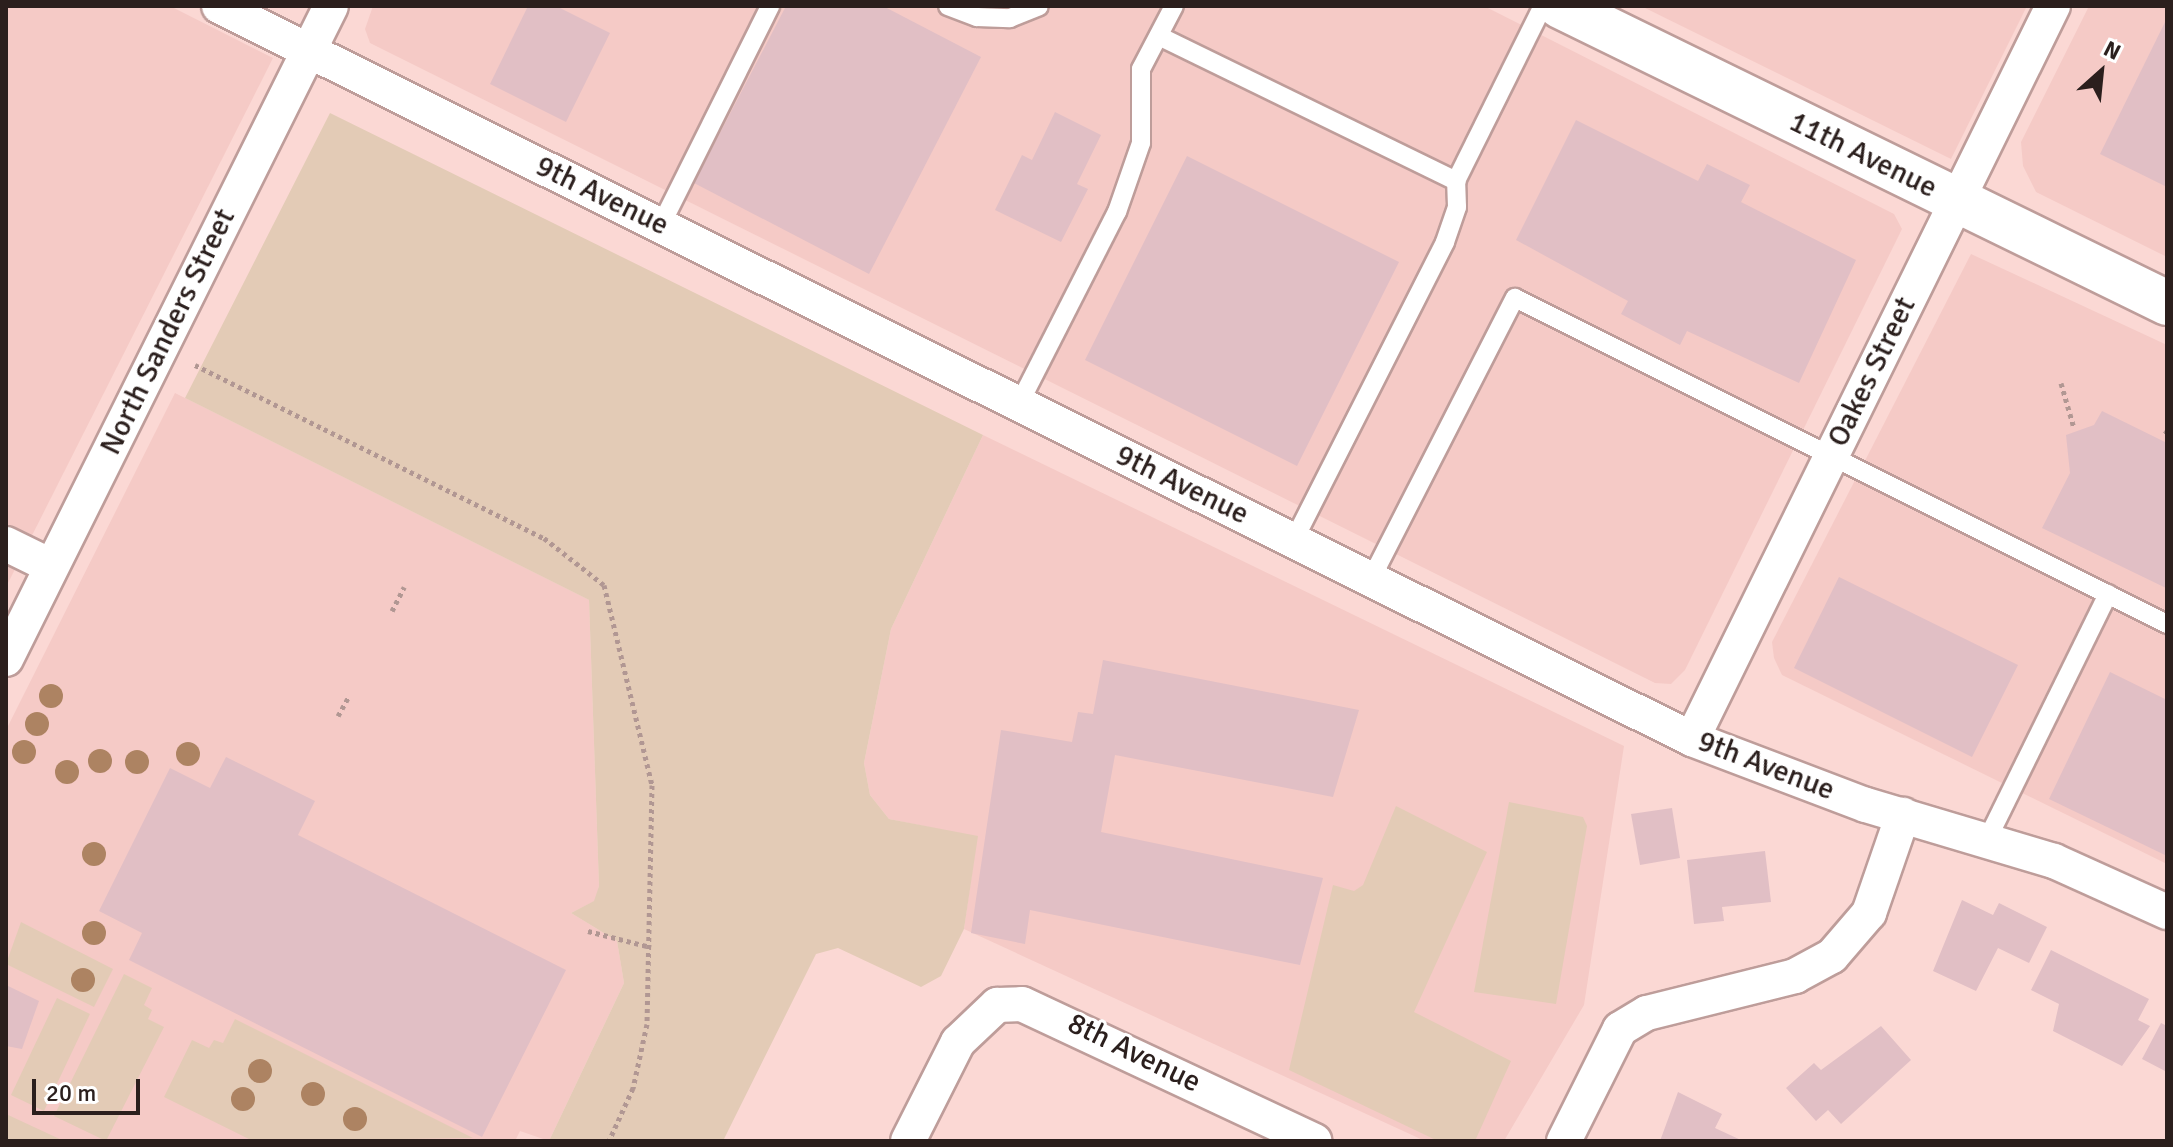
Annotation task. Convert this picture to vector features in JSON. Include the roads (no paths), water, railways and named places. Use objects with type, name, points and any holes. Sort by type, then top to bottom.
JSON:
[{"type":"highway","name":"11th Avenue","points":[[1560,6],[2167,303]]},
{"type":"street","name":"9th Avenue","points":[[219,6],[1692,739],[1903,815],[2054,861],[2167,912]]},
{"type":"street","name":"North Sanders Street","points":[[6,659],[331,6]]},
{"type":"street","name":"Oakes Street","points":[[1692,739],[2053,6]]},
{"type":"street","points":[[6,544],[51,566]]},
{"type":"street","points":[[1564,1141],[1620,1029],[1647,1013],[1795,976],[1832,956],[1869,913],[1903,815]]},
{"type":"street","name":"8th Avenue","points":[[908,1141],[958,1042],[997,1005],[1046,1010],[1314,1141]]},
{"type":"lane","points":[[661,225],[770,6]]},
{"type":"lane","points":[[948,6],[977,17],[1010,18],[1039,6]]},
{"type":"lane","points":[[1019,404],[1117,212],[1141,143],[1141,69],[1174,6]]},
{"type":"lane","points":[[1294,540],[1445,242],[1457,207],[1456,181],[1543,6]]},
{"type":"lane","points":[[1159,36],[1456,181]]},
{"type":"lane","points":[[1371,579],[1515,298],[2167,624]]},
{"type":"lane","points":[[1987,840],[2108,594]]}]
